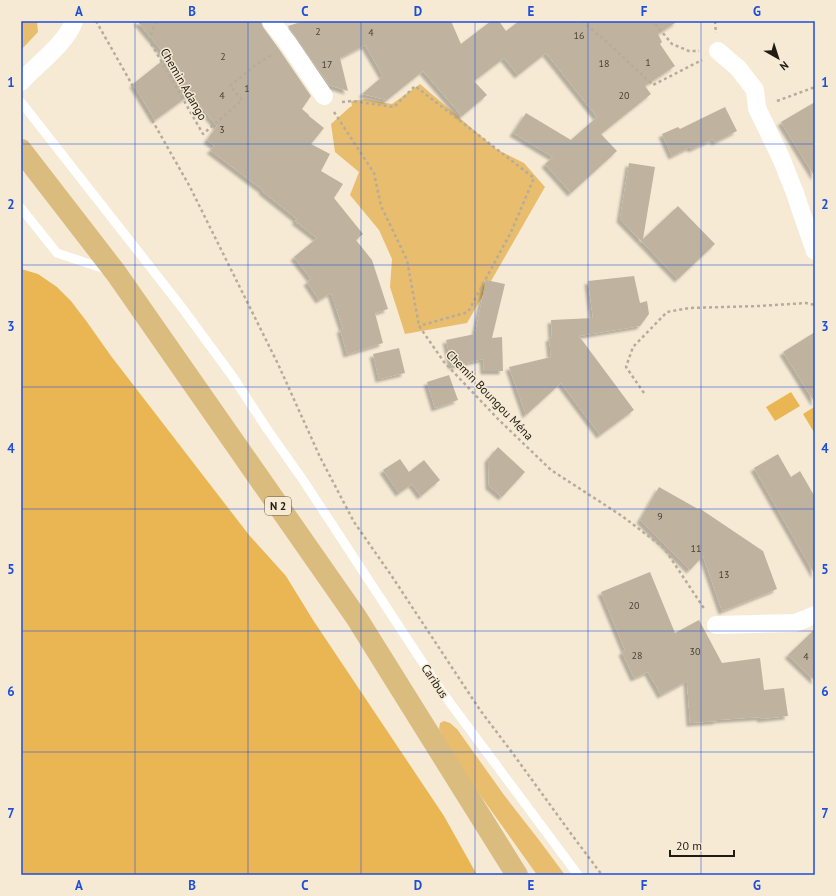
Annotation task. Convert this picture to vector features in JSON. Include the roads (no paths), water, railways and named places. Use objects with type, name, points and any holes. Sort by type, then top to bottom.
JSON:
[{"type":"main road","name":"N 2","points":[[21,150],[116,273],[356,617],[517,875]]},
{"type":"street","points":[[21,82],[63,40],[71,29],[74,21]]},
{"type":"street","points":[[271,21],[288,43],[326,99]]},
{"type":"street","points":[[718,51],[738,68],[755,90],[757,108],[781,158],[815,251]]},
{"type":"street","points":[[716,625],[795,623],[815,615]]},
{"type":"lane","name":"Caribus","points":[[21,102],[180,305],[233,377],[303,480],[442,692],[578,875]]},
{"type":"lane","points":[[21,208],[57,253],[116,273]]}]
